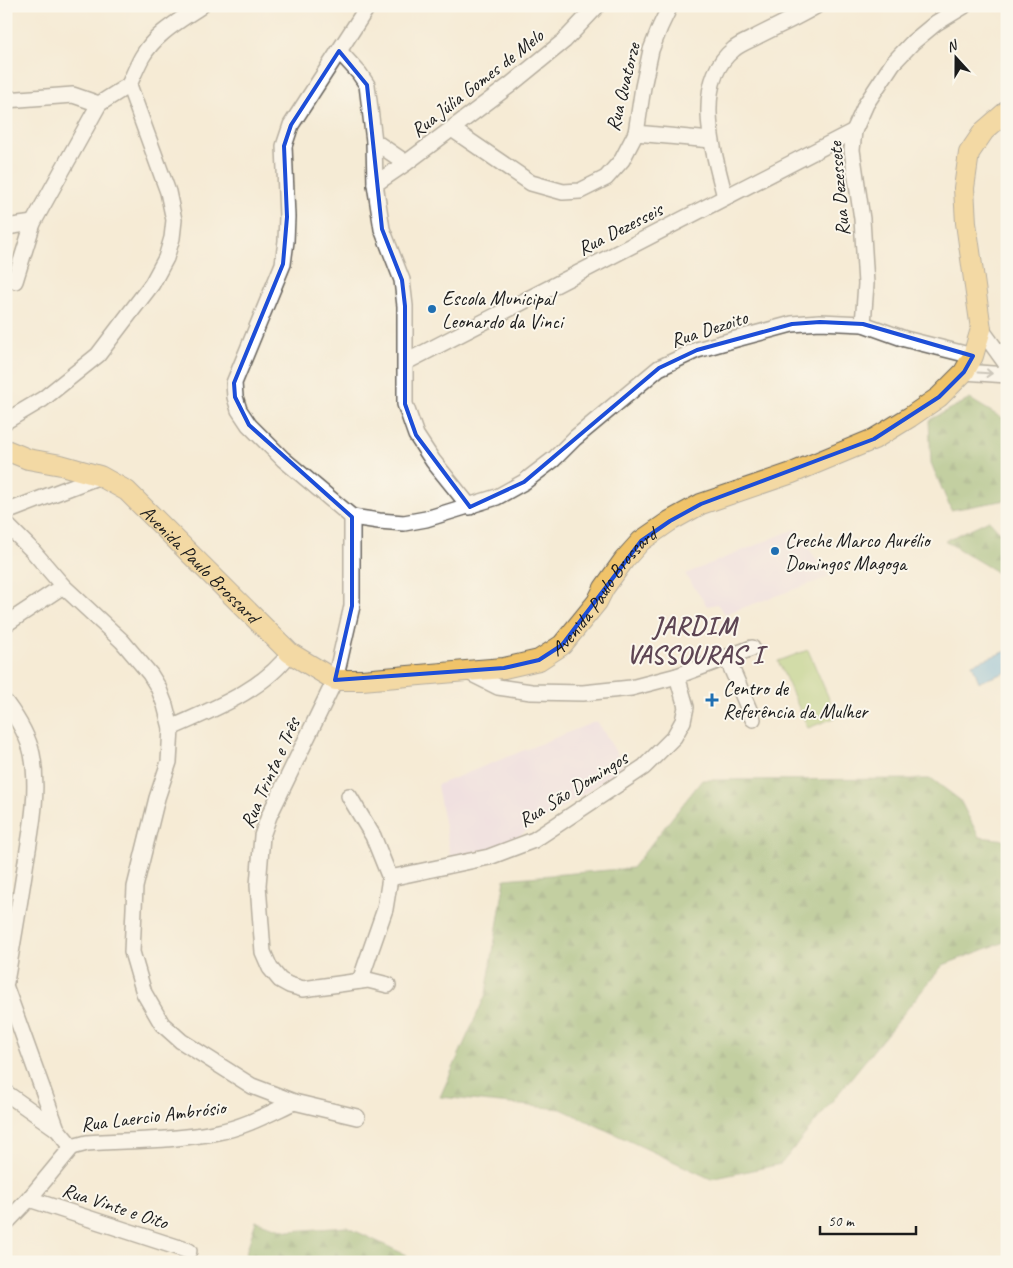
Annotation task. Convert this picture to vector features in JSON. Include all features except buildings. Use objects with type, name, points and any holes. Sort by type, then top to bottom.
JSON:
[{"type":"main road","name":"Avenida Paulo Brossard","points":[[6,450],[28,459],[61,465],[100,476],[126,491],[290,653],[335,680],[362,680],[504,668],[539,660],[562,645],[597,602],[604,588],[624,560],[641,542],[670,521],[700,504],[792,473],[874,439],[910,418],[939,396],[968,364],[981,329],[966,223],[964,188],[969,153],[984,131],[1007,111]]},
{"type":"street","points":[[15,281],[33,223],[99,104],[129,85],[143,56],[157,37],[174,23],[201,6]]},
{"type":"street","points":[[352,517],[283,458],[249,425],[235,397],[234,383],[283,264],[287,217],[284,146],[291,125],[368,6]]},
{"type":"street","name":"Rua Júlia Gomes de Melo","points":[[375,184],[452,129],[564,41],[597,6]]},
{"type":"street","name":"Rua Quatorze","points":[[452,129],[530,183],[563,192],[580,192],[606,178],[622,160],[636,132],[651,50],[670,6]]},
{"type":"street","points":[[725,197],[710,140],[709,111],[712,86],[719,65],[734,48],[816,6]]},
{"type":"street","name":"Rua Dezessete","points":[[863,324],[866,284],[862,219],[852,150],[854,132],[866,104],[893,63],[913,42],[936,23],[964,6]]},
{"type":"street","points":[[339,51],[359,73],[367,86],[374,141],[375,184],[382,229],[402,280],[405,306],[405,404],[416,435],[433,461],[470,507]]},
{"type":"street","points":[[6,421],[43,399],[98,355],[152,284],[166,258],[172,238],[174,220],[168,192],[129,85]]},
{"type":"street","points":[[6,100],[73,95],[99,104]]},
{"type":"street","points":[[636,132],[710,140]]},
{"type":"street","name":"Rua Dezesseis","points":[[406,362],[854,132]]},
{"type":"street","points":[[374,141],[406,163]]},
{"type":"street","points":[[6,226],[33,223]]},
{"type":"street","name":"Rua Dezoito","points":[[352,517],[378,522],[404,522],[426,519],[470,507],[497,497],[524,482],[554,459],[587,427],[659,368],[697,350],[792,324],[820,322],[863,324],[968,364],[1007,375]]},
{"type":"street","points":[[981,329],[1007,365]]},
{"type":"street","points":[[6,512],[100,476]]},
{"type":"street","name":"Rua Trinta e Três","points":[[352,517],[352,606],[335,680],[269,816],[262,836],[258,884],[263,952],[270,968],[280,980],[303,990],[368,980],[388,985]]},
{"type":"street","points":[[6,524],[32,550],[63,586],[122,641],[150,674],[166,706],[171,728],[169,762],[157,798],[135,886],[132,952],[144,993],[162,1024],[181,1041],[252,1086],[294,1102],[357,1117]]},
{"type":"street","points":[[6,624],[63,586]]},
{"type":"street","points":[[466,671],[498,686],[531,692],[583,693],[631,688],[677,676],[752,648]]},
{"type":"street","points":[[171,728],[212,710],[246,692],[280,667],[290,653]]},
{"type":"street","points":[[727,658],[753,719]]},
{"type":"street","name":"Rua São Domingos","points":[[390,878],[489,857],[534,840],[644,767],[674,737],[683,721],[686,707],[677,676]]},
{"type":"street","points":[[6,703],[27,736],[32,753],[34,774],[33,814],[6,982]]},
{"type":"street","points":[[349,796],[373,836],[390,878],[385,908],[360,981]]},
{"type":"street","points":[[6,988],[57,1129],[72,1147],[29,1199],[6,1223]]},
{"type":"street","name":"Rua Laercio Ambrósio","points":[[6,1093],[57,1129]]},
{"type":"street","name":"Rua Laercio Ambrósio","points":[[72,1147],[87,1143],[182,1137],[220,1132],[257,1120],[294,1102]]},
{"type":"street","name":"Rua Vinte e Oito","points":[[29,1199],[189,1251]]},
{"type":"highlighted area","points":[[339,51],[367,85],[382,229],[402,280],[405,306],[405,404],[416,435],[470,507],[524,482],[659,368],[697,350],[792,324],[820,322],[863,324],[973,356],[964,372],[939,397],[874,439],[701,504],[670,521],[641,541],[562,645],[539,660],[504,668],[335,680],[352,606],[352,517],[249,425],[235,397],[234,383],[283,264],[287,217],[284,146],[291,125]]},
{"type":"shaded area","name":"Creche Marco Aurélio Domingos Magoga","points":[[795,529],[829,577],[725,614],[717,604],[707,606],[685,574]]},
{"type":"shaded area","points":[[597,721],[625,767],[505,845],[451,859],[437,785]]},
{"type":"green space","points":[[970,399],[1002,418],[1007,415],[1007,500],[951,510],[931,463],[929,420]]},
{"type":"green space","points":[[989,520],[1007,540],[1007,585],[995,571],[945,541]]},
{"type":"green space","points":[[808,650],[837,717],[808,728],[778,661]]},
{"type":"green space","points":[[932,779],[960,800],[979,837],[1007,840],[1007,941],[943,965],[781,1164],[711,1179],[561,1109],[440,1097],[486,994],[505,879],[632,868],[702,780]]},
{"type":"green space","points":[[256,1221],[289,1231],[347,1227],[406,1255],[410,1262],[243,1262]]},
{"type":"water","points":[[1007,651],[1007,672],[979,682],[972,664]]},
{"type":"place","name":"Escola Municipal Leonardo da Vinci","points":[[432,309]]},
{"type":"place","name":"Creche Marco Aurélio Domingos Magoga","points":[[775,551]]},
{"type":"place","name":"Centro de Referência da Mulher","points":[[712,700]]},
{"type":"district","name":"JARDIM VASSOURAS I","points":[[695,640]]}]
